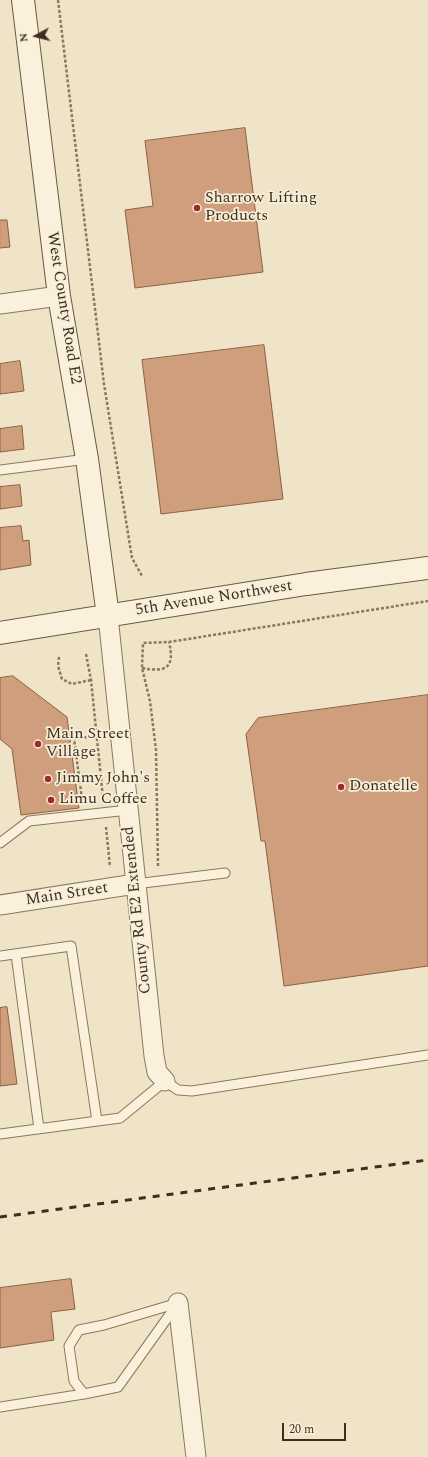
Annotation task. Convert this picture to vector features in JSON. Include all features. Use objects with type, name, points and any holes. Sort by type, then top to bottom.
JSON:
[{"type":"street","name":"West County Road E2","points":[[23,0],[59,296],[87,458],[108,616]]},
{"type":"street","points":[[0,304],[59,296]]},
{"type":"street","name":"5th Avenue Northwest","points":[[0,633],[306,584],[428,568]]},
{"type":"street","name":"County Rd E2 Extended","points":[[108,616],[154,1056],[157,1072],[165,1081]]},
{"type":"street","name":"Main Street","points":[[0,905],[135,884]]},
{"type":"street","points":[[178,1303],[196,1457]]},
{"type":"lane","points":[[0,470],[87,458]]},
{"type":"lane","points":[[0,843],[29,821],[128,810]]},
{"type":"lane","points":[[135,884],[224,873]]},
{"type":"lane","points":[[0,956],[71,946],[97,1121]]},
{"type":"lane","points":[[16,954],[39,1128]]},
{"type":"lane","points":[[0,1134],[120,1118],[165,1081],[178,1090],[192,1091],[428,1055]]},
{"type":"lane","points":[[0,1407],[84,1394],[118,1387],[178,1303]]},
{"type":"lane","points":[[84,1394],[74,1381],[69,1346],[79,1330],[104,1325],[178,1303]]},
{"type":"path","points":[[58,0],[104,384],[132,558],[142,576]]},
{"type":"path","points":[[158,881],[156,750],[150,701],[142,668],[143,643],[169,642],[428,601]]},
{"type":"path","points":[[142,668],[156,671],[164,669],[171,663],[172,653],[169,642]]},
{"type":"path","points":[[86,654],[91,680],[112,888]]},
{"type":"path","points":[[59,657],[59,673],[62,679],[72,684],[91,680]]},
{"type":"path","points":[[82,800],[74,739],[96,736]]},
{"type":"building","name":"Sharrow Lifting Products","points":[[245,128],[263,272],[135,288],[125,210],[153,206],[145,141]]},
{"type":"building","points":[[0,220],[7,220],[10,247],[0,248]]},
{"type":"building","points":[[264,345],[283,499],[161,514],[142,360]]},
{"type":"building","points":[[20,361],[24,391],[0,394],[0,364]]},
{"type":"building","points":[[22,426],[24,449],[0,452],[0,429]]},
{"type":"building","points":[[20,485],[22,506],[0,509],[0,487]]},
{"type":"building","points":[[21,526],[23,541],[29,540],[31,565],[0,570],[0,528]]},
{"type":"building","name":"Main Street Village","points":[[13,676],[67,717],[79,808],[21,815],[12,749],[0,739],[0,678]]},
{"type":"building","name":"Donatelle","points":[[428,695],[428,966],[284,986],[265,841],[261,841],[246,734],[258,718]]},
{"type":"building","points":[[7,1007],[17,1084],[0,1086],[0,1008]]},
{"type":"building","points":[[71,1279],[75,1309],[51,1312],[54,1340],[0,1348],[0,1288]]},
{"type":"railway","points":[[0,1217],[428,1160]]},
{"type":"place","name":"Sharrow Lifting Products","points":[[197,208]]},
{"type":"place","name":"Main Street Village","points":[[38,744]]},
{"type":"place","name":"Jimmy John's","points":[[48,779]]},
{"type":"place","name":"Donatelle","points":[[341,787]]},
{"type":"place","name":"Limu Coffee","points":[[51,800]]}]
